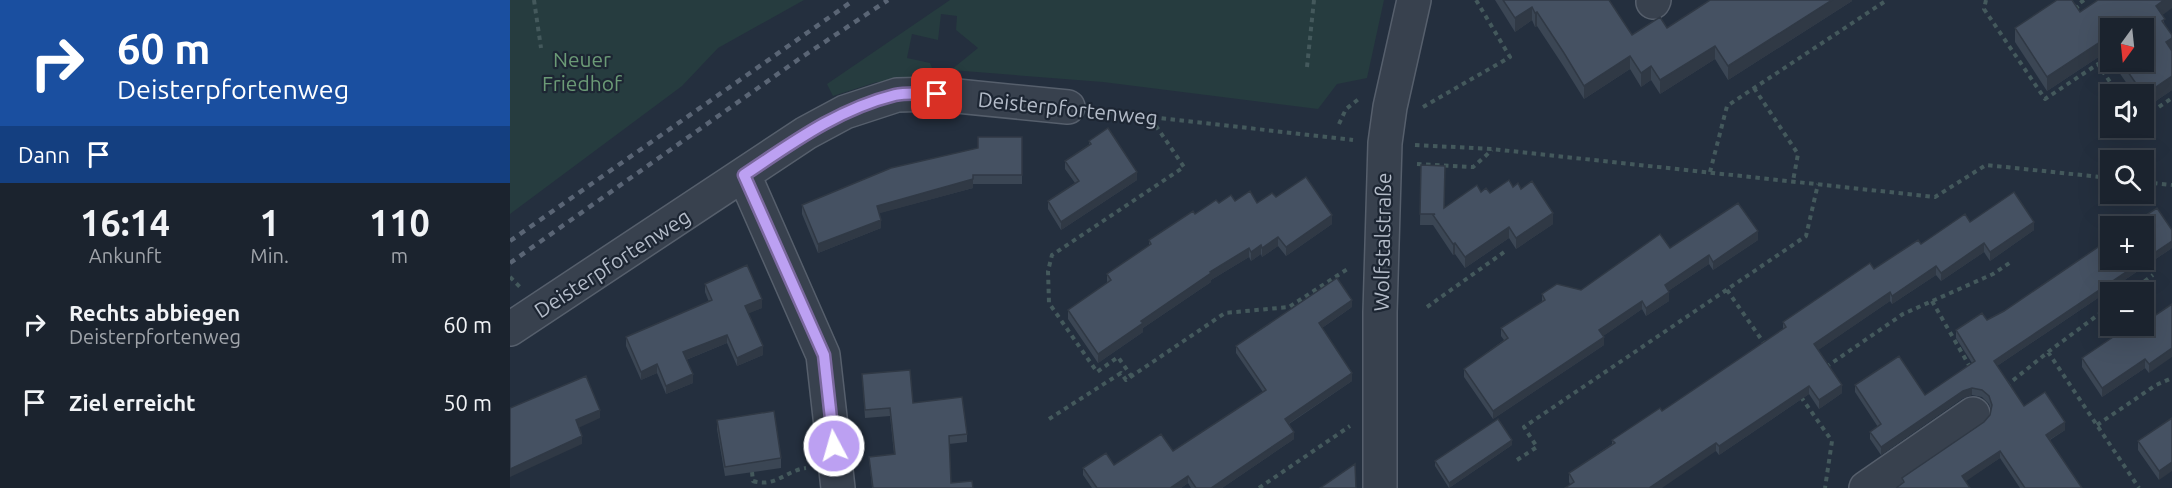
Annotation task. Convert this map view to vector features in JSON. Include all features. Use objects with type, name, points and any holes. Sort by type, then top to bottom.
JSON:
[{"type":"street","name":"Wolfstalstraße","points":[[1380,488],[1380,312],[1385,143],[1390,107],[1414,0]]},
{"type":"street","name":"Deisterpfortenweg","points":[[510,329],[806,133],[845,112],[897,95],[937,94],[1068,107]]},
{"type":"street","points":[[744,175],[824,355],[838,488]]},
{"type":"street","points":[[1866,488],[1973,414]]},
{"type":"path","points":[[534,0],[541,48]]},
{"type":"path","points":[[1307,67],[1314,0]]},
{"type":"path","points":[[1420,109],[1510,57],[1476,0]]},
{"type":"path","points":[[1710,173],[1727,106],[1887,0]]},
{"type":"path","points":[[1986,0],[1984,9],[2045,99],[2098,64],[2111,84]]},
{"type":"path","points":[[2080,13],[2076,6],[2084,0]]},
{"type":"path","points":[[1754,88],[1798,154],[1792,181]]},
{"type":"path","points":[[1339,124],[1346,109],[1368,93]]},
{"type":"path","points":[[2154,110],[2172,98]]},
{"type":"path","name":"Deisterpfortenweg","points":[[1068,107],[1356,140]]},
{"type":"path","points":[[1132,377],[1118,357],[1097,372],[1049,303],[1048,271],[1052,255],[1184,167],[1150,117]]},
{"type":"path","points":[[1414,145],[1492,149],[1935,197],[1986,165],[2100,177]]},
{"type":"path","points":[[1412,163],[1473,167],[1492,149]]},
{"type":"path","points":[[2154,183],[2172,185]]},
{"type":"path","points":[[1517,460],[1537,447],[1524,427],[1806,236],[1818,184]]},
{"type":"path","points":[[1427,307],[1507,250]]},
{"type":"path","points":[[1825,368],[1903,314],[1993,274],[2011,262]]},
{"type":"path","points":[[1049,419],[1121,373],[1126,380],[1132,377],[1225,313],[1289,307],[1355,264]]},
{"type":"path","points":[[2144,282],[2153,275]]},
{"type":"path","points":[[1727,290],[1768,350]]},
{"type":"path","points":[[1932,301],[1970,367]]},
{"type":"path","points":[[1973,414],[2048,352],[2100,313]]},
{"type":"path","points":[[2048,352],[2139,488]]},
{"type":"path","points":[[2097,425],[2156,385],[2172,378]]},
{"type":"path","points":[[1796,388],[1832,441],[1825,488]]},
{"type":"path","points":[[1259,488],[1355,422]]},
{"type":"path","points":[[752,472],[753,481],[756,484],[773,485],[800,468],[811,467]]},
{"type":"green space","name":"Neuer Friedhof","points":[[510,0],[804,0],[718,48],[682,86],[510,214]]},
{"type":"green space","points":[[950,0],[1384,0],[1367,78],[1337,84],[1318,109],[1103,82],[951,70],[978,48],[956,30],[957,16],[941,14],[938,40],[912,34],[907,58],[930,63],[940,86],[877,82],[833,96],[827,84]]},
{"type":"building","points":[[1503,0],[1609,0],[1632,35],[1660,17],[1667,28],[1710,0],[1832,0],[1728,66],[1715,46],[1660,80],[1651,66],[1641,73],[1630,56],[1584,86],[1537,12],[1535,13],[1532,7],[1515,18]]},
{"type":"building","points":[[2057,0],[2072,0],[2080,12],[2098,0],[2164,0],[2156,6],[2165,19],[2162,21],[2172,35],[2172,38],[2166,42],[2172,51],[2172,76],[2154,88],[2154,84],[2136,84],[2128,72],[2154,72],[2154,18],[2100,18],[2100,42],[2047,77],[2015,28]]},
{"type":"building","points":[[1108,128],[1137,172],[1061,222],[1048,201],[1079,181],[1065,161],[1091,144],[1089,141]]},
{"type":"building","points":[[978,137],[1022,137],[1022,175],[973,175],[973,179],[877,206],[881,220],[818,244],[802,205],[891,168],[978,148]]},
{"type":"building","points":[[1421,165],[1445,166],[1444,208],[1477,185],[1481,192],[1486,188],[1490,193],[1509,180],[1513,187],[1518,183],[1521,189],[1532,181],[1553,213],[1516,238],[1509,227],[1465,257],[1455,243],[1453,244],[1433,215],[1435,214],[1420,214]]},
{"type":"building","points":[[1306,177],[1332,215],[1286,247],[1278,237],[1262,248],[1261,245],[1251,252],[1249,248],[1210,272],[1098,354],[1068,310],[1111,280],[1107,274],[1151,244],[1149,240],[1193,211],[1195,214],[1216,200],[1219,203],[1231,195],[1235,201],[1250,191],[1257,203],[1272,193],[1276,197]]},
{"type":"building","points":[[2014,192],[2034,222],[1990,252],[1984,243],[1941,273],[1936,266],[1892,296],[1890,292],[1814,344],[1842,385],[1819,400],[1809,386],[1719,446],[1716,443],[1649,488],[1565,488],[1574,482],[1569,473],[1615,443],[1612,440],[1660,408],[1662,411],[1786,327],[1783,322],[1870,263],[1874,269],[1918,240],[1921,244],[1965,214],[1970,222]]},
{"type":"building","points":[[1738,203],[1758,231],[1713,262],[1709,255],[1665,285],[1669,292],[1646,308],[1642,301],[1599,330],[1604,337],[1493,411],[1464,369],[1508,338],[1501,328],[1545,300],[1542,294],[1557,284],[1581,290],[1660,234],[1670,248]]},
{"type":"building","points":[[2157,208],[2172,230],[2172,241],[2154,253],[2154,216],[2145,216]]},
{"type":"building","points":[[2100,246],[2100,270],[2129,270],[2111,282],[2100,282],[2100,290],[1994,361],[2024,406],[2045,392],[2065,422],[2046,435],[2082,488],[2025,488],[2000,451],[1962,476],[1970,488],[1896,488],[1904,482],[1902,478],[1984,422],[1990,415],[1992,405],[1989,396],[1982,390],[1972,388],[1963,391],[1881,447],[1870,432],[1881,424],[1855,385],[1899,356],[1925,395],[1975,361],[1956,330],[1982,313],[1987,320],[2004,311]]},
{"type":"building","points":[[747,265],[762,299],[745,306],[763,346],[737,358],[727,335],[683,352],[693,374],[666,386],[657,364],[641,372],[626,337],[712,300],[705,284]]},
{"type":"building","points":[[1337,278],[1352,300],[1319,323],[1352,373],[1285,419],[1294,432],[1211,488],[1196,488],[1188,476],[1170,488],[1097,488],[1083,468],[1106,453],[1114,465],[1161,434],[1173,451],[1266,390],[1236,346]]},
{"type":"building","points":[[2172,304],[2172,348],[2149,364],[2145,359],[2102,388],[2082,358],[2115,336],[2154,336],[2154,316]]},
{"type":"building","points":[[910,370],[913,403],[962,397],[967,434],[949,436],[951,483],[972,481],[973,488],[873,488],[869,457],[895,454],[890,408],[865,410],[862,374]]},
{"type":"building","points":[[586,376],[600,410],[576,420],[582,436],[510,469],[510,408]]},
{"type":"building","points":[[774,411],[781,458],[725,467],[717,420]]},
{"type":"building","points":[[2172,418],[2172,462],[2159,471],[2138,441]]},
{"type":"building","points":[[1498,419],[1512,440],[1449,483],[1435,461]]},
{"type":"building","points":[[1355,464],[1356,488],[1320,488]]},
{"type":"railway","points":[[510,241],[854,0]]},
{"type":"railway","points":[[510,263],[799,59],[888,0]]},
{"type":"route","points":[[834,446],[824,355],[744,175],[806,133],[845,112],[897,95],[937,94]]}]
